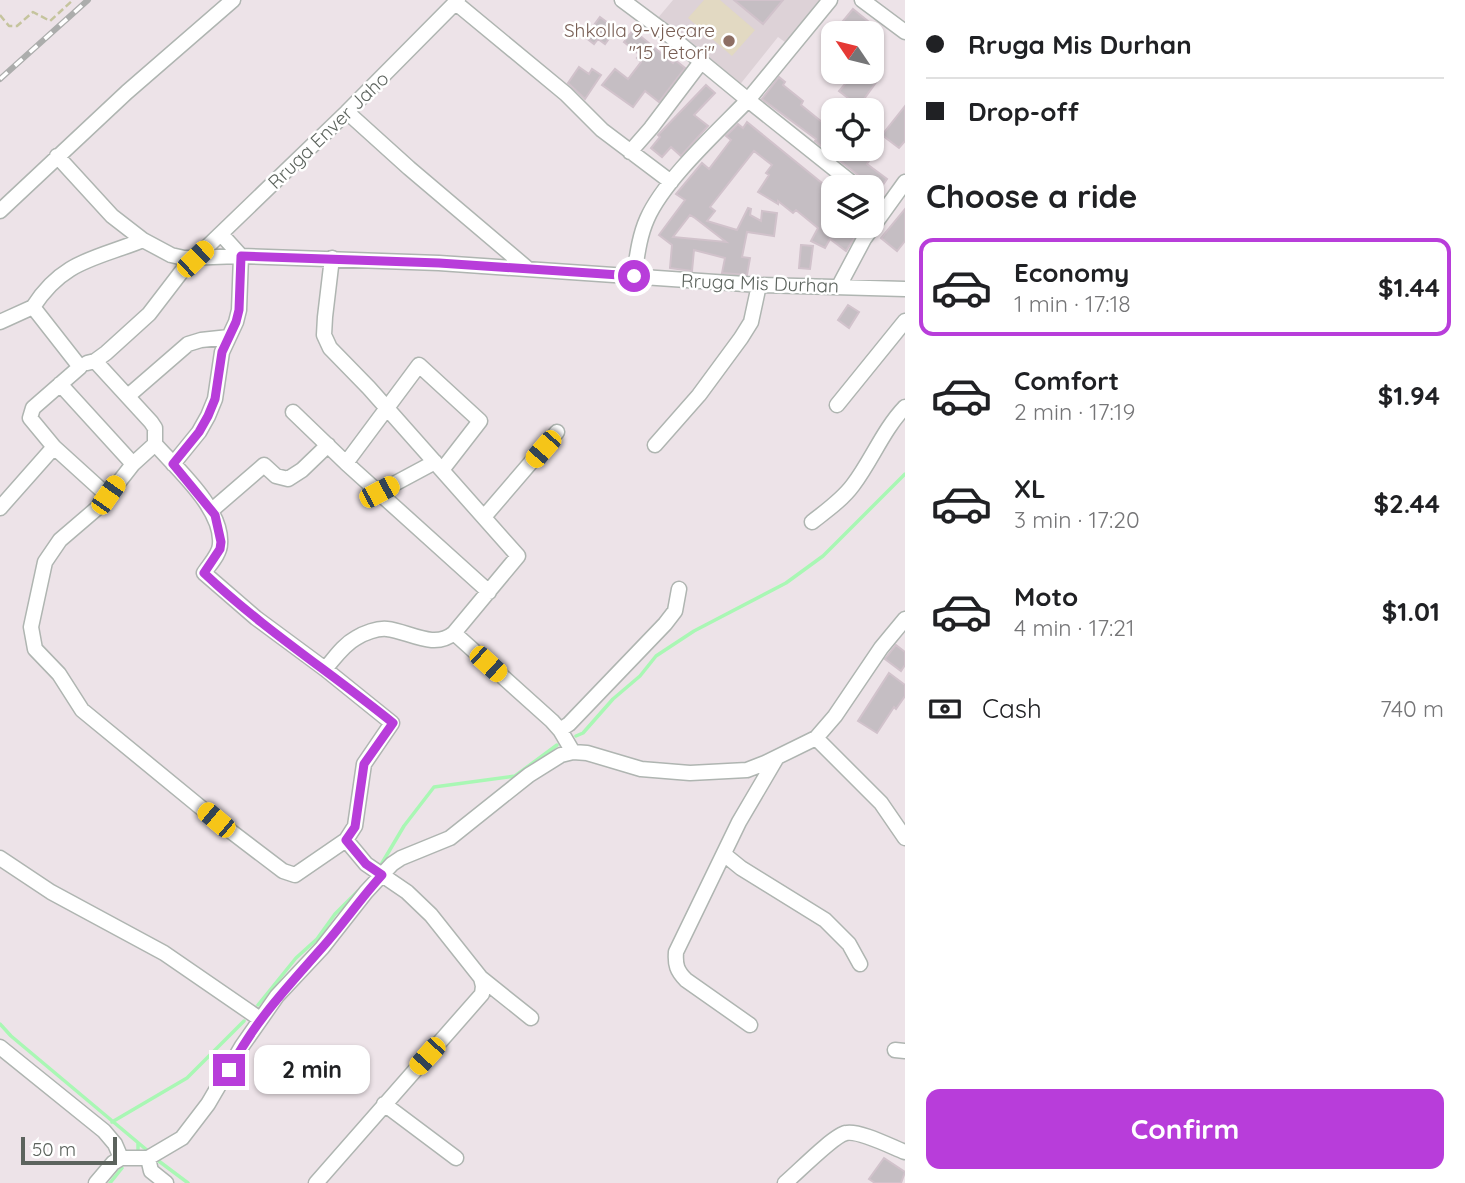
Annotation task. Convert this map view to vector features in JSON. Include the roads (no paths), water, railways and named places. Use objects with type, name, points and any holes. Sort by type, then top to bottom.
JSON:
[{"type":"street","points":[[0,211],[57,156],[233,0]]},
{"type":"street","points":[[621,0],[842,175]]},
{"type":"street","points":[[634,276],[640,239],[659,197],[748,100],[831,0]]},
{"type":"street","points":[[862,0],[905,32]]},
{"type":"street","points":[[457,1],[547,78],[602,130],[671,182]]},
{"type":"street","name":"Rruga Enver Jaho","points":[[54,447],[30,418],[33,408],[80,367],[106,353],[149,314],[182,271],[348,112],[457,1]]},
{"type":"street","points":[[630,152],[702,62]]},
{"type":"street","points":[[348,112],[409,168],[527,268]]},
{"type":"street","name":"Rruga Mis Durhan","points":[[57,156],[112,216],[142,240],[172,255],[195,259],[241,256],[332,258],[527,268],[760,285],[905,289]]},
{"type":"street","points":[[884,209],[905,182]]},
{"type":"street","points":[[173,464],[199,432],[208,416],[215,399],[219,364],[239,310],[241,256],[221,234]]},
{"type":"street","points":[[839,286],[865,238]]},
{"type":"street","points":[[0,322],[33,307],[47,286],[76,266],[92,257],[142,240]]},
{"type":"street","points":[[325,669],[354,638],[375,630],[386,629],[436,640],[449,638],[518,556],[388,409],[330,348],[324,335],[332,258]]},
{"type":"street","points":[[655,445],[699,395],[741,338],[751,322],[760,285]]},
{"type":"street","points":[[33,307],[80,367]]},
{"type":"street","points":[[837,405],[905,321]]},
{"type":"street","points":[[128,396],[188,344],[229,337]]},
{"type":"street","points":[[95,361],[155,428],[155,444],[212,510],[221,542],[220,549],[204,573],[256,618],[393,723],[364,764],[355,827],[346,840],[295,875],[283,870],[216,820],[82,710],[59,674],[35,649],[31,637],[45,562],[60,540],[102,504],[133,464],[155,444]]},
{"type":"street","points":[[346,463],[419,365],[480,421],[439,466],[379,492]]},
{"type":"street","points":[[60,384],[133,464]]},
{"type":"street","points":[[812,522],[852,488],[894,418],[905,407]]},
{"type":"street","points":[[293,412],[489,592]]},
{"type":"street","points":[[484,517],[557,432]]},
{"type":"street","points":[[212,510],[264,464],[276,476],[288,479],[302,470],[328,445]]},
{"type":"street","points":[[0,508],[54,447],[108,495]]},
{"type":"street","points":[[560,730],[569,724],[665,624],[675,611],[679,589]]},
{"type":"street","points":[[96,1183],[113,1163],[121,1158],[148,1158],[176,1143],[194,1124],[260,1019],[382,875],[401,858],[450,838],[529,775],[561,755],[573,752],[596,755],[641,769],[690,773],[747,770],[776,758],[816,738],[905,619]]},
{"type":"street","points":[[454,633],[560,730],[573,752]]},
{"type":"street","points":[[816,738],[881,803],[905,838]]},
{"type":"street","points":[[750,1025],[686,980],[675,964],[676,952],[740,822],[776,758]]},
{"type":"street","points":[[346,840],[366,864],[407,892],[430,915],[481,978],[531,1018]]},
{"type":"street","points":[[725,855],[741,868],[825,920],[849,944],[860,964]]},
{"type":"street","points":[[0,858],[51,892],[164,953],[260,1019]]},
{"type":"street","points":[[316,1183],[482,994],[481,978]]},
{"type":"street","points":[[0,1047],[104,1131],[115,1144],[121,1158]]},
{"type":"street","points":[[384,1104],[456,1158]]},
{"type":"street","points":[[785,1183],[846,1132],[859,1134],[905,1152]]},
{"type":"street","points":[[148,1158],[151,1171],[166,1183]]},
{"type":"waterway","points":[[576,736],[583,733],[613,699],[640,676],[656,656],[694,631],[786,583],[823,556],[905,474]]},
{"type":"waterway","points":[[382,863],[404,826],[434,787],[515,776],[557,745]]},
{"type":"waterway","points":[[258,1005],[296,958],[317,939],[335,914],[358,891]]},
{"type":"waterway","points":[[112,1122],[187,1078],[244,1021]]},
{"type":"waterway","points":[[0,1024],[148,1151]]},
{"type":"waterway","points":[[138,1143],[138,1151]]},
{"type":"waterway","points":[[156,1159],[188,1183]]},
{"type":"waterway","points":[[110,1183],[122,1168]]},
{"type":"railway","points":[[0,79],[88,0]]},
{"type":"place","name":"Shkolla 9-vjeçare \"15 Tetori\"","points":[[729,41]]}]
